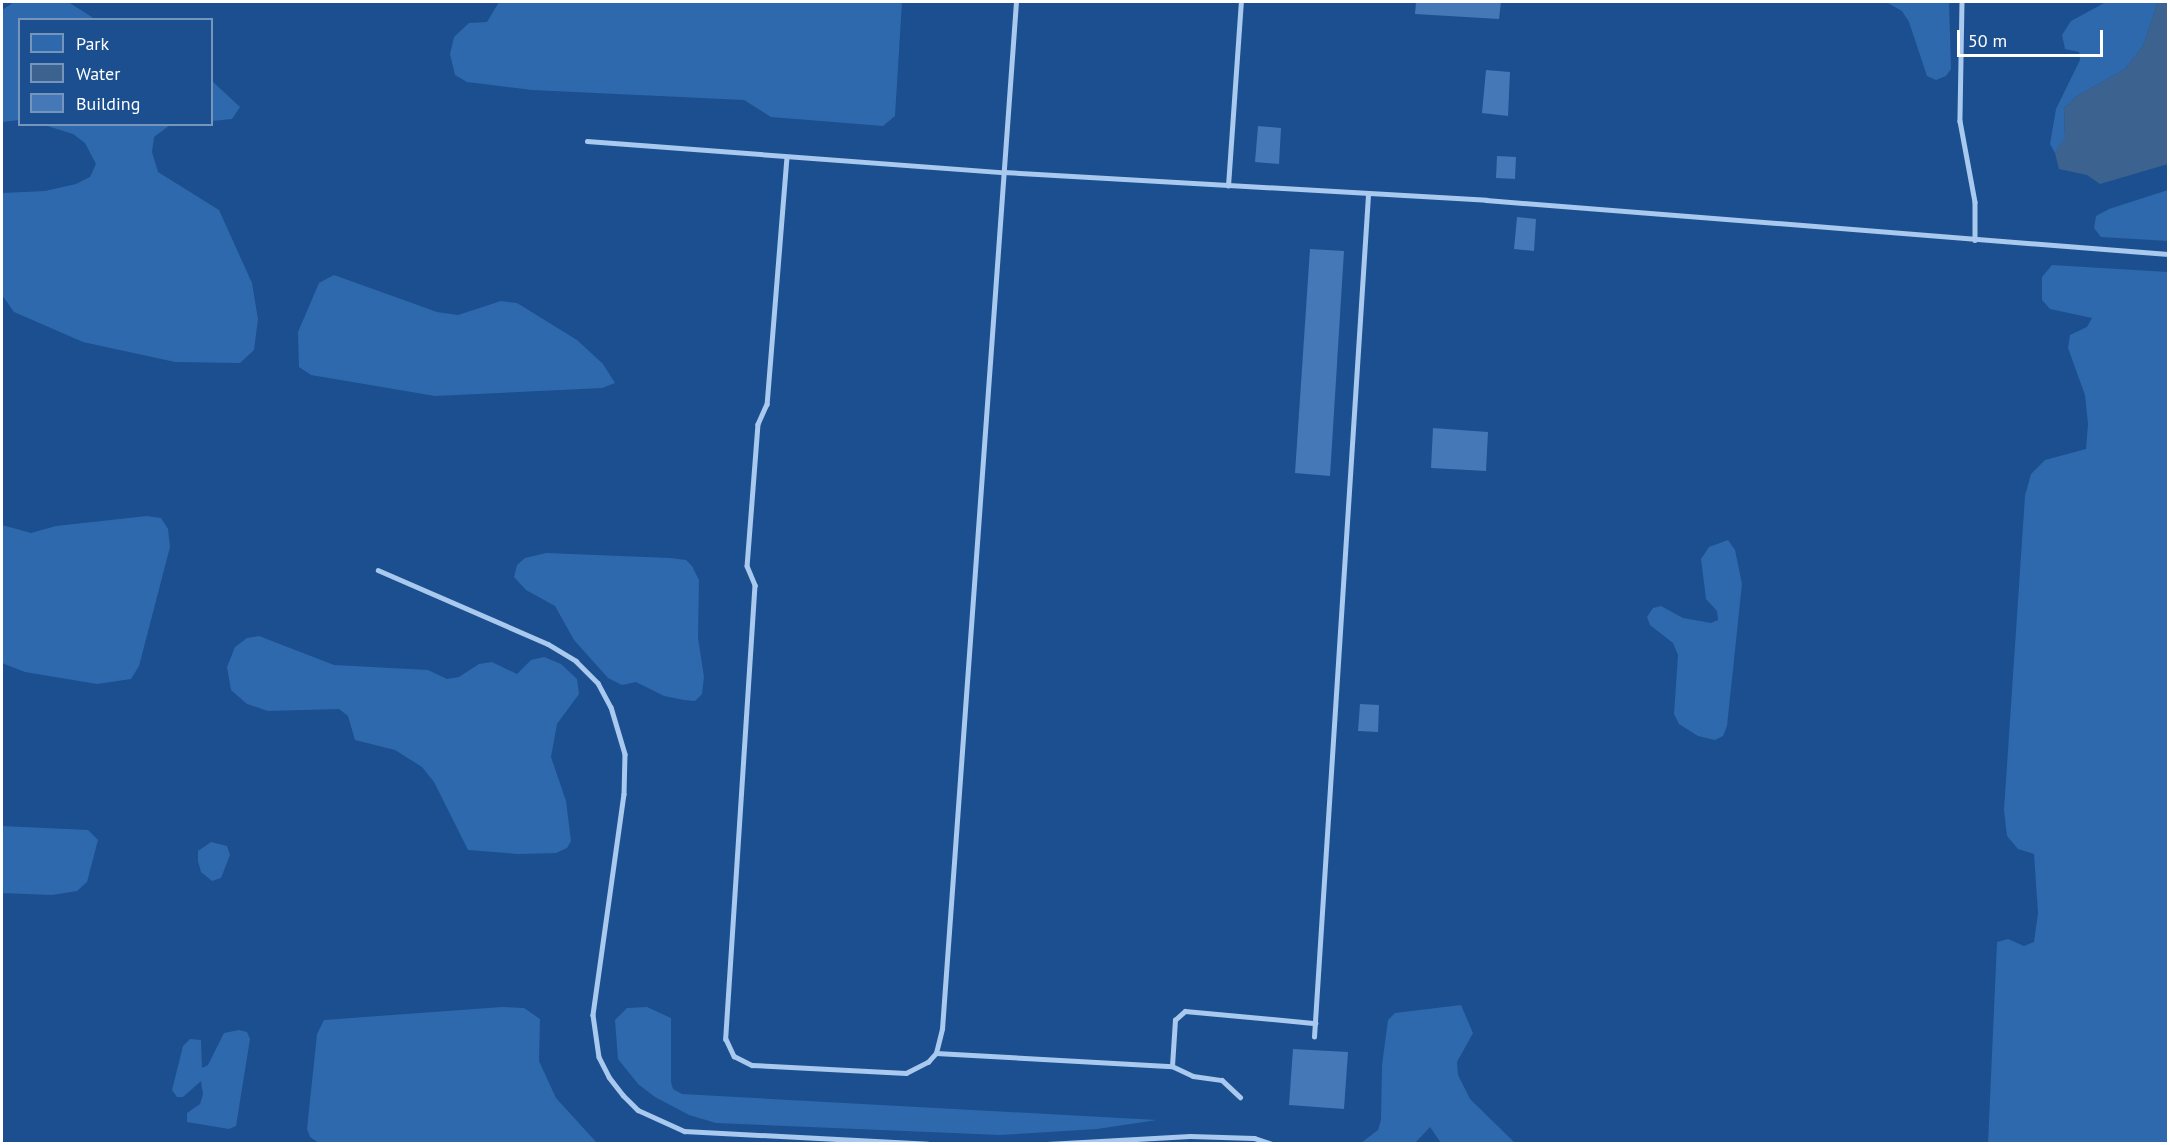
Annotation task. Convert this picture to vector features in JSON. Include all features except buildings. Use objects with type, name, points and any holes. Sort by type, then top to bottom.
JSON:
[{"type":"lane","points":[[787,157],[767,404],[758,424],[747,566],[755,585],[726,1039],[734,1056],[752,1065],[880,1074],[906,1073],[928,1062],[936,1053],[942,1029],[1016,2]]},
{"type":"lane","points":[[1228,186],[1241,2]]},
{"type":"lane","points":[[1962,2],[1960,121],[1975,202],[1975,240]]},
{"type":"lane","points":[[587,141],[1004,172],[1368,195],[1486,200],[2169,254]]},
{"type":"lane","points":[[1314,1037],[1368,195]]},
{"type":"lane","points":[[378,570],[548,644],[576,661],[598,683],[611,707],[625,754],[624,794],[593,1015],[600,1057],[609,1077],[623,1095],[638,1110],[684,1131],[928,1143]]},
{"type":"lane","points":[[1172,1066],[1175,1020],[1185,1011],[1315,1023]]},
{"type":"lane","points":[[936,1053],[1172,1066],[1193,1076],[1222,1080],[1240,1097]]},
{"type":"lane","points":[[1047,1143],[1229,1136],[1273,1143]]},
{"type":"lane","points":[[1170,1137],[1171,1143]]},
{"type":"green space","points":[[14,2],[68,2],[93,18],[18,18],[18,120],[2,122],[2,10]]},
{"type":"green space","points":[[499,2],[902,2],[895,116],[883,126],[771,117],[744,100],[532,90],[467,82],[455,75],[450,54],[454,37],[469,23],[487,22]]},
{"type":"green space","points":[[1886,2],[1949,2],[1951,69],[1946,76],[1936,80],[1927,76],[1909,22],[1902,11]]},
{"type":"green space","points":[[2106,2],[2158,2],[2143,46],[2125,69],[2077,96],[2064,108],[2065,138],[2055,153],[2050,144],[2056,109],[2080,60],[2079,52],[2065,49],[2062,35],[2071,21]]},
{"type":"green space","points":[[213,82],[240,107],[232,119],[213,121]]},
{"type":"green space","points":[[47,126],[169,126],[154,137],[152,152],[158,172],[219,210],[252,283],[258,319],[254,350],[240,363],[175,362],[83,342],[14,312],[2,295],[2,193],[45,191],[76,184],[90,177],[96,164],[85,143],[73,134]]},
{"type":"green space","points":[[2168,190],[2168,241],[2101,237],[2094,228],[2096,216],[2109,209]]},
{"type":"green space","points":[[2052,265],[2168,272],[2168,1143],[1988,1143],[1997,942],[2008,939],[2024,946],[2034,942],[2038,913],[2034,854],[2018,849],[2007,836],[2004,810],[2025,496],[2031,474],[2045,460],[2086,449],[2088,424],[2085,395],[2068,348],[2070,335],[2087,327],[2092,318],[2050,309],[2042,300],[2042,277]]},
{"type":"green space","points":[[334,275],[437,312],[458,315],[501,301],[517,303],[577,340],[603,364],[615,383],[602,388],[435,396],[311,375],[299,367],[298,332],[319,283]]},
{"type":"green space","points":[[147,516],[161,518],[168,529],[170,547],[139,666],[131,679],[97,684],[25,672],[2,663],[2,525],[31,533],[56,526]]},
{"type":"green space","points":[[1728,540],[1735,550],[1742,584],[1727,726],[1723,736],[1715,740],[1698,736],[1679,724],[1674,714],[1678,655],[1673,643],[1650,625],[1647,617],[1653,608],[1661,606],[1683,618],[1711,623],[1718,620],[1717,611],[1706,599],[1701,559],[1709,547]]},
{"type":"green space","points":[[546,553],[686,560],[699,580],[698,638],[704,677],[702,694],[695,701],[684,700],[664,696],[636,682],[622,685],[608,678],[574,640],[555,606],[526,590],[514,577],[517,565],[525,558]]},
{"type":"green space","points":[[259,636],[334,665],[428,670],[447,679],[459,677],[479,664],[492,662],[517,674],[531,660],[544,657],[561,664],[577,679],[579,694],[557,724],[551,757],[566,801],[571,841],[567,848],[556,853],[518,854],[468,850],[434,782],[422,767],[395,750],[355,740],[348,716],[339,709],[268,711],[247,704],[231,690],[227,667],[235,647],[247,638]]},
{"type":"green space","points":[[2,826],[88,830],[98,840],[87,882],[77,891],[52,895],[2,893]]},
{"type":"green space","points":[[211,842],[227,846],[230,855],[221,878],[212,881],[201,872],[198,861],[198,851]]},
{"type":"green space","points":[[1461,1005],[1473,1033],[1457,1062],[1458,1075],[1470,1099],[1515,1143],[1441,1143],[1430,1127],[1415,1143],[1361,1143],[1378,1130],[1381,1120],[1382,1065],[1388,1020],[1395,1013]]},
{"type":"green space","points":[[502,1007],[524,1008],[540,1019],[539,1061],[556,1098],[597,1143],[321,1144],[310,1137],[307,1129],[317,1034],[324,1020]]},
{"type":"green space","points":[[647,1007],[671,1018],[671,1082],[673,1089],[682,1094],[1157,1120],[1097,1129],[1000,1135],[716,1123],[689,1115],[655,1097],[638,1084],[618,1059],[615,1020],[627,1008]]},
{"type":"green space","points":[[239,1030],[247,1032],[250,1039],[236,1126],[229,1129],[187,1122],[187,1113],[200,1104],[203,1094],[201,1081],[183,1097],[177,1097],[172,1090],[183,1046],[190,1039],[201,1040],[202,1068],[208,1065],[224,1033]]},
{"type":"water","points":[[2158,2],[2168,2],[2168,164],[2100,184],[2087,175],[2059,169],[2055,153],[2065,137],[2064,108],[2077,96],[2125,69],[2143,46]]}]
